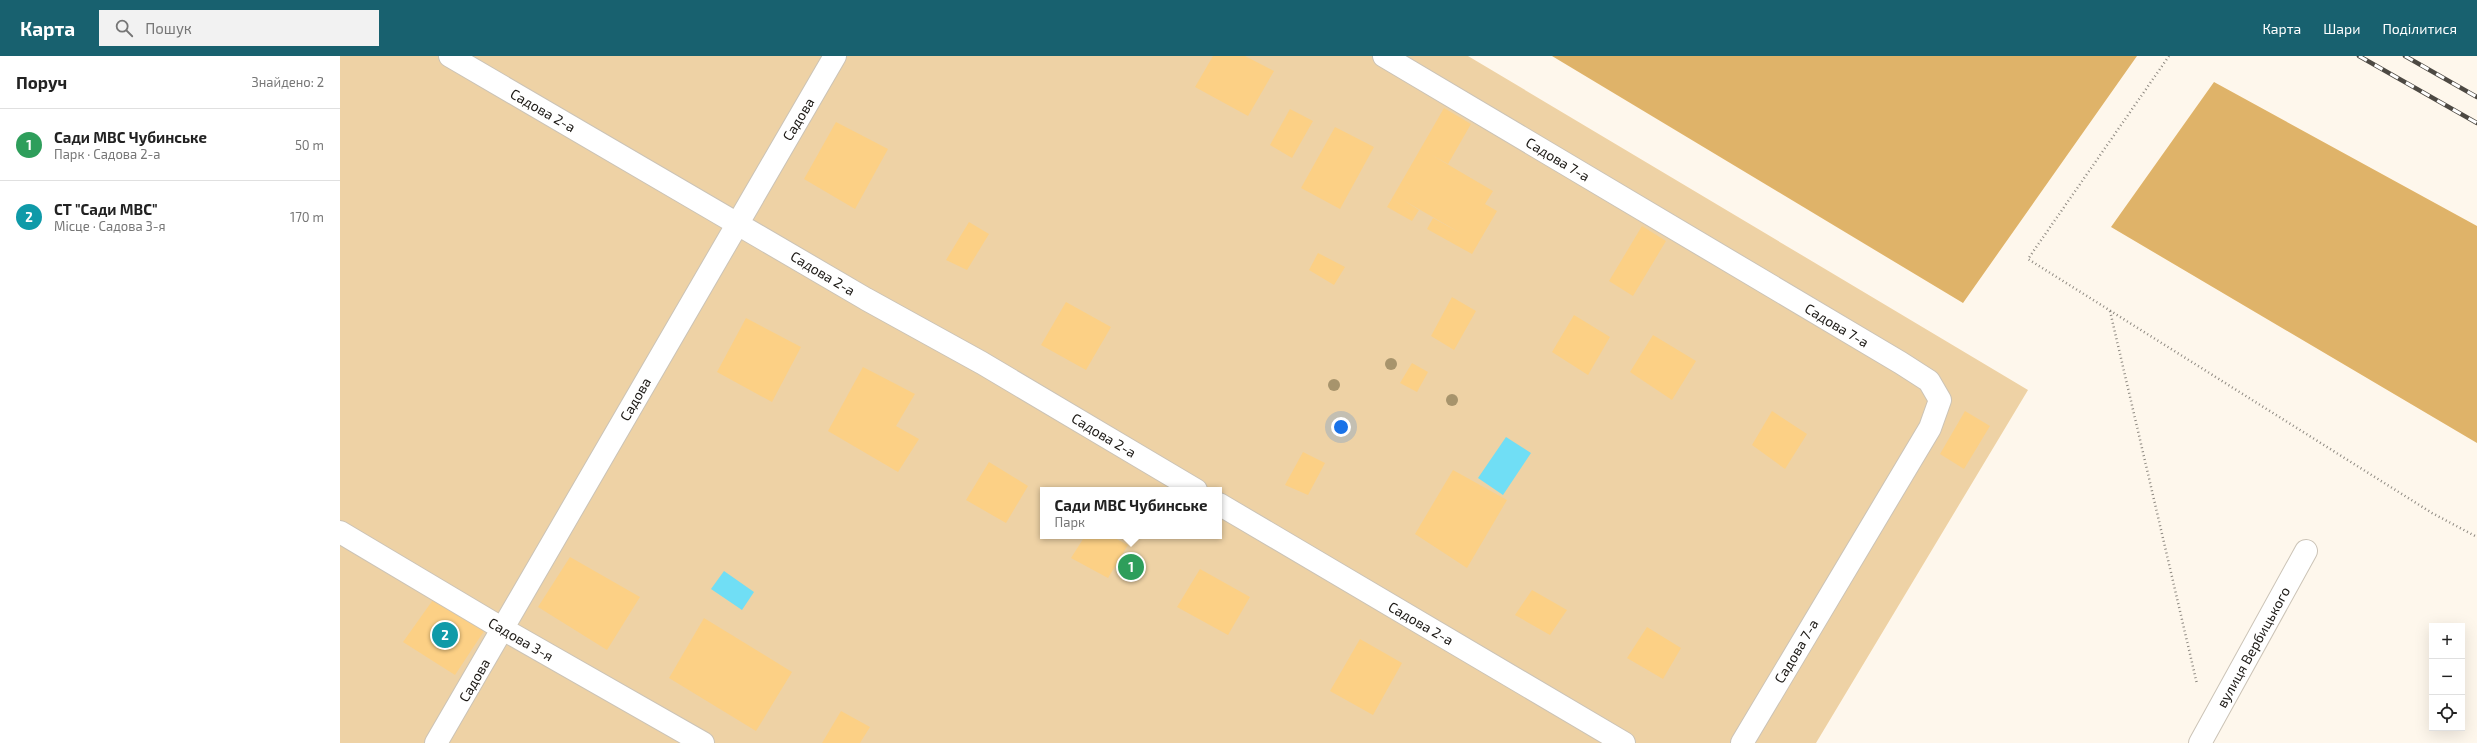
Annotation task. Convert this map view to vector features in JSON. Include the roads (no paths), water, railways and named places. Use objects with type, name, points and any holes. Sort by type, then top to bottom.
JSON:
[{"type":"street","name":"Садова 2-а","points":[[450,56],[1191,487]]},
{"type":"street","name":"Садова","points":[[436,743],[737,222],[836,56]]},
{"type":"street","name":"Садова 7-а","points":[[1384,56],[1901,363],[1929,381],[1940,400],[1930,428],[1742,743]]},
{"type":"street","name":"Садова 2-а","points":[[1222,506],[1624,743]]},
{"type":"street","name":"Садова 3-я","points":[[340,532],[503,629],[703,743]]},
{"type":"street","name":"вулиця Вербицького","points":[[2204,736],[2306,551]]},
{"type":"water","points":[[1506,437],[1531,453],[1503,495],[1478,478]]},
{"type":"water","points":[[724,571],[754,592],[742,610],[711,589]]},
{"type":"railway","points":[[2359,56],[2477,123]]},
{"type":"railway","points":[[2405,56],[2477,97]]},
{"type":"place","name":"Сади МВС Чубинське","points":[[1131,567]]},
{"type":"place","name":"СТ \"Сади МВС\"","points":[[445,635]]}]
